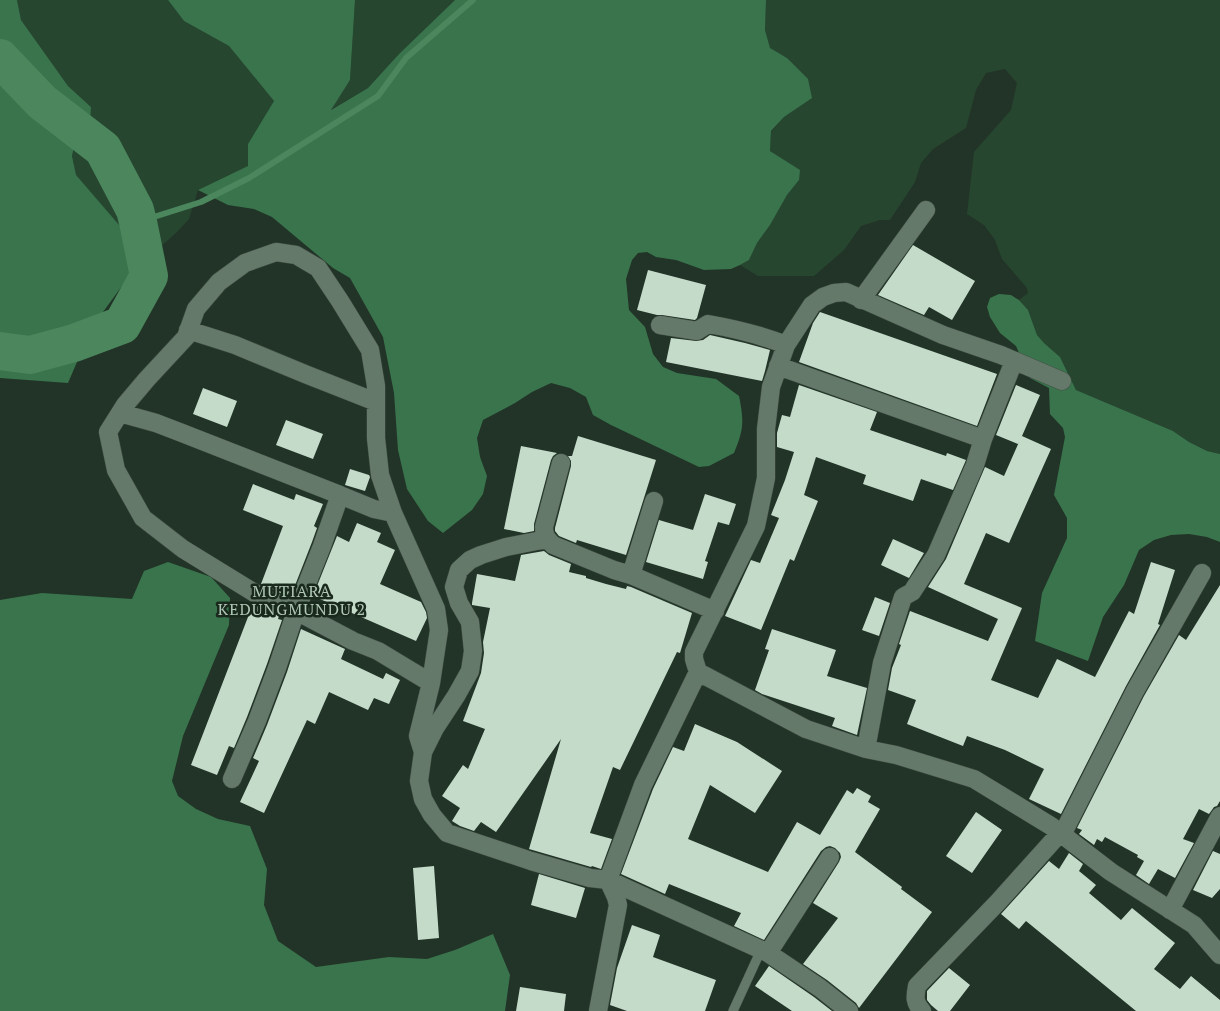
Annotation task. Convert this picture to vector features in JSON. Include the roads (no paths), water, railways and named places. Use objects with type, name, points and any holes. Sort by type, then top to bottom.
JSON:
[{"type":"street","points":[[862,300],[926,210]]},
{"type":"street","points":[[431,683],[378,651],[353,641],[296,611],[258,594],[183,549],[143,518],[116,470],[108,432],[120,413],[147,379],[186,338],[196,309],[219,282],[246,263],[276,252],[296,255],[318,268],[370,350],[376,386],[376,438],[380,475],[393,513],[436,609],[439,630],[431,683],[418,736],[422,752],[419,781],[423,799],[432,815],[447,833],[548,866],[590,878],[608,880],[764,951],[820,988],[849,1011]]},
{"type":"street","points":[[598,1011],[618,905],[608,880],[643,786],[698,672],[694,652],[756,526],[766,478],[766,429],[772,387],[786,344],[812,305],[823,297],[834,293],[846,292],[943,335],[1062,381]]},
{"type":"street","points":[[660,324],[697,331],[708,324],[741,330],[786,344]]},
{"type":"street","points":[[188,330],[235,345],[376,402]]},
{"type":"street","points":[[866,749],[882,663],[902,597],[912,592],[936,554],[975,465],[983,439],[1014,361]]},
{"type":"street","points":[[778,366],[983,439]]},
{"type":"street","points":[[120,413],[173,430],[374,509],[393,513]]},
{"type":"street","points":[[561,463],[544,527],[544,534],[553,545],[631,575],[714,611]]},
{"type":"street","points":[[232,778],[257,721],[340,495]]},
{"type":"street","points":[[631,575],[654,501]]},
{"type":"street","points":[[422,752],[470,671],[473,651],[470,622],[459,603],[454,587],[459,570],[470,560],[481,554],[547,539]]},
{"type":"street","points":[[922,1011],[917,1005],[915,996],[917,986],[1061,834],[1135,691],[1202,574]]},
{"type":"street","points":[[698,672],[806,729],[866,749],[896,754],[974,779],[1051,826],[1111,872],[1194,925],[1220,955]]},
{"type":"street","points":[[1170,910],[1220,816]]},
{"type":"street","points":[[764,951],[830,857]]},
{"type":"lane","points":[[733,1011],[764,951]]},
{"type":"waterway","points":[[138,222],[201,202],[249,178],[378,96],[406,58],[473,0]]},
{"type":"waterway","points":[[0,58],[42,102],[103,149],[135,210],[149,276],[122,325],[74,343],[30,355],[0,351]]},
{"type":"district","name":"MUTIARA KEDUNGMUNDU 2","points":[[292,600]]}]
